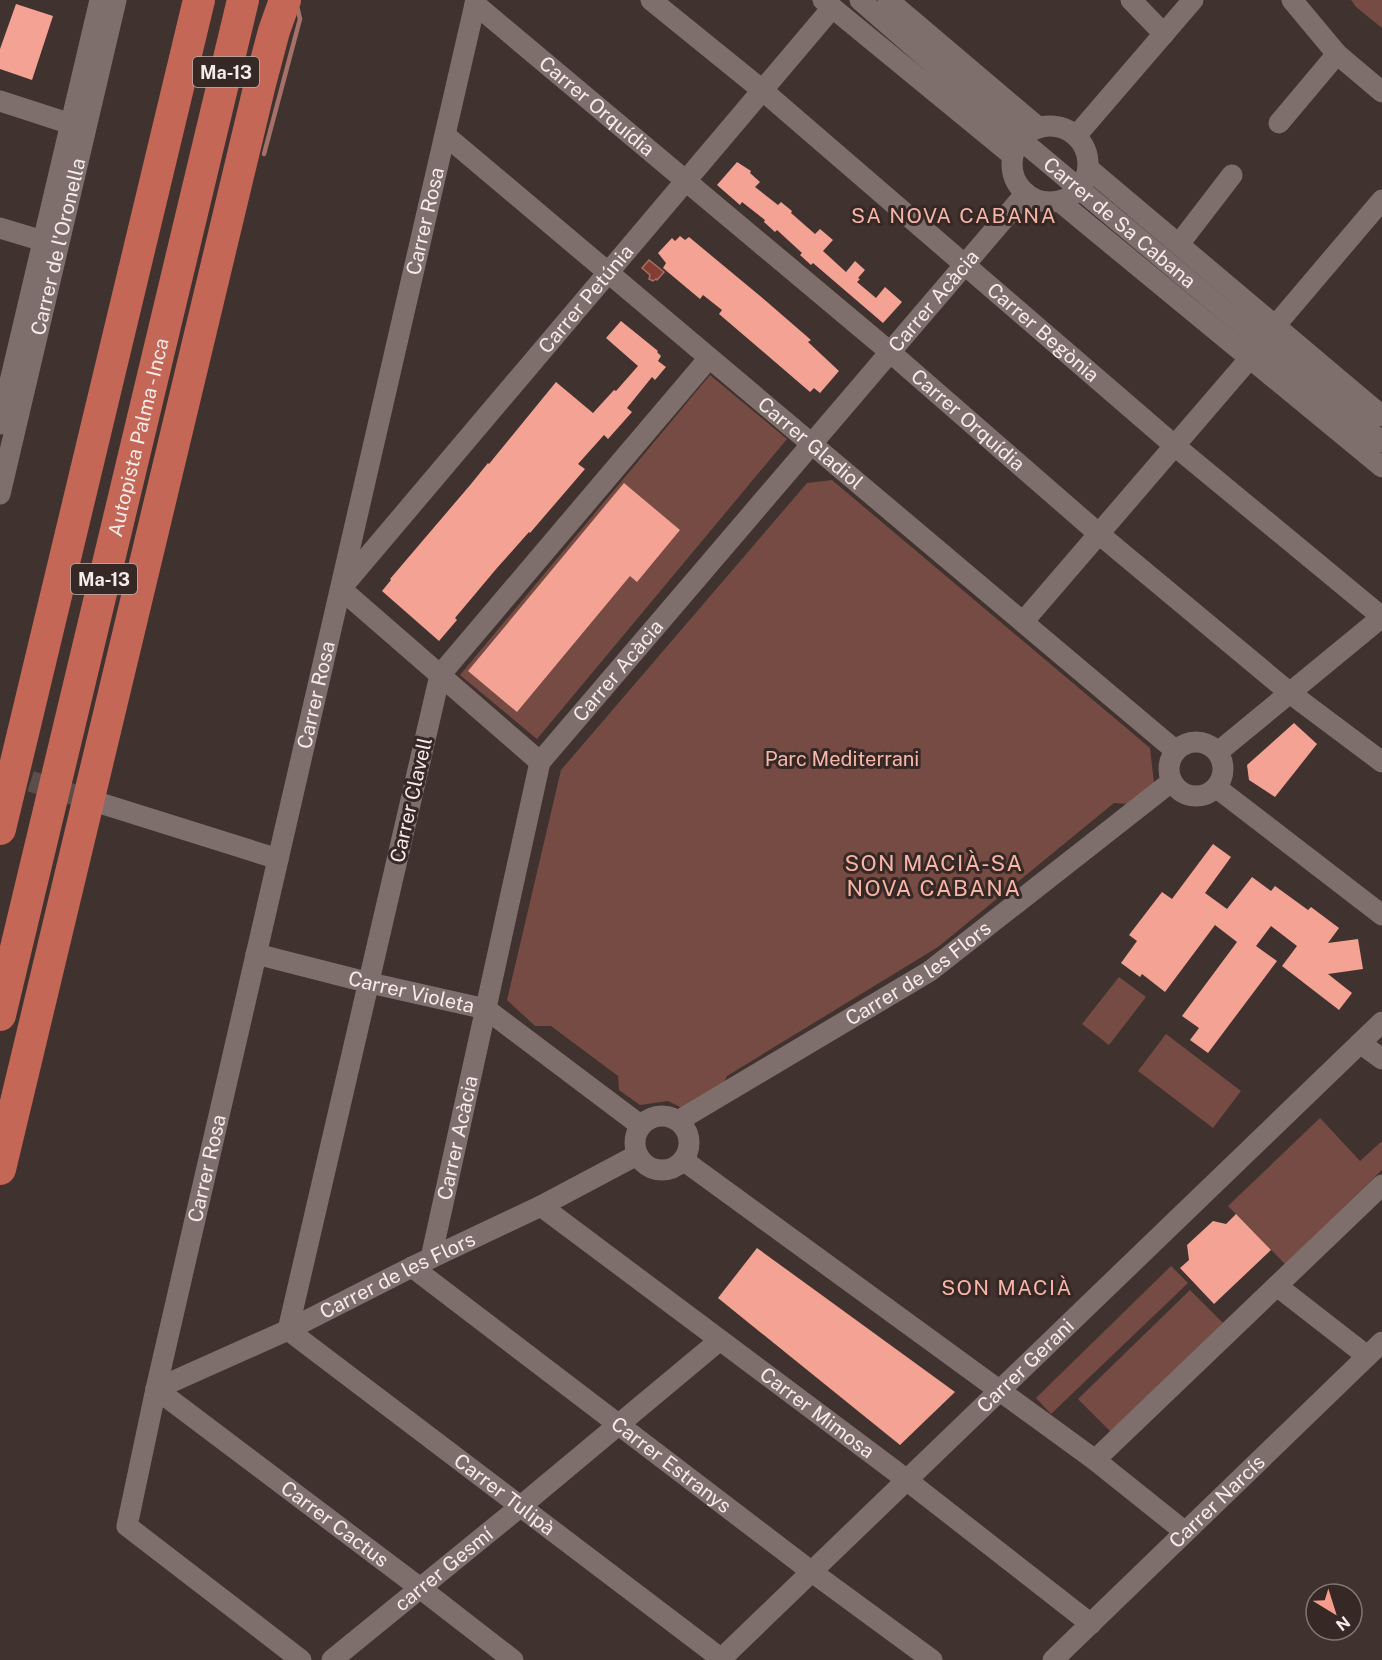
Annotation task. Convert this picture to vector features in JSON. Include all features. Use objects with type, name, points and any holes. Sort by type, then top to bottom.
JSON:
[{"type":"highway","name":"Ma-13","points":[[0,829],[199,0]]},
{"type":"highway","name":"Autopista Palma - Inca","points":[[0,1015],[243,0]]},
{"type":"highway","points":[[208,144],[266,0]]},
{"type":"highway","points":[[0,1169],[260,84],[285,0]]},
{"type":"street","name":"Carrer de l'Oronella","points":[[0,424],[8,352],[43,241],[71,124],[112,0]]},
{"type":"street","name":"Carrer de l'Oronella","points":[[0,494],[112,0]]},
{"type":"street","name":"Carrer Begònia","points":[[651,0],[762,90],[1175,446],[1382,617]]},
{"type":"street","name":"Carrer de Sa Cabana","points":[[860,0],[1017,148],[1080,188],[1382,442]]},
{"type":"street","points":[[888,0],[1039,128]]},
{"type":"street","points":[[1131,0],[1164,34]]},
{"type":"street","points":[[1076,136],[1193,0]]},
{"type":"street","points":[[1292,0],[1337,54],[1382,92]]},
{"type":"street","name":"Carrer Rosa","points":[[301,1660],[127,1526],[156,1389],[476,2]]},
{"type":"street","name":"Carrer Orquídia","points":[[476,2],[890,352],[1099,534],[1290,693],[1382,762]]},
{"type":"street","name":"Carrer Petúnia","points":[[340,589],[762,90],[827,4]]},
{"type":"street","points":[[827,4],[1017,148]]},
{"type":"street","points":[[1279,123],[1337,54]]},
{"type":"street","points":[[0,101],[71,124]]},
{"type":"street","points":[[1048,126],[1067,130],[1076,136],[1088,156],[1088,168],[1080,188],[1071,196],[1059,201],[1036,200],[1019,186],[1014,177],[1012,167],[1017,148],[1029,133],[1039,128],[1048,126]]},
{"type":"street","name":"Carrer Gladiol","points":[[445,135],[1176,751]]},
{"type":"street","points":[[1088,168],[1382,416]]},
{"type":"street","points":[[1179,244],[1232,175]]},
{"type":"street","name":"Carrer Acàcia","points":[[422,1263],[486,1009],[540,762],[1026,193]]},
{"type":"street","points":[[1275,326],[1382,200]]},
{"type":"street","points":[[1059,201],[1382,468]]},
{"type":"street","points":[[0,228],[43,241]]},
{"type":"street","name":"Carrer Clavell","points":[[288,1330],[440,675],[709,358]]},
{"type":"street","points":[[1023,622],[1250,358]]},
{"type":"street","points":[[340,589],[540,762]]},
{"type":"street","points":[[1218,752],[1382,617]]},
{"type":"street","points":[[1203,742],[1218,752],[1223,761],[1224,770],[1217,788],[1204,796],[1194,797],[1185,795],[1177,789],[1172,782],[1168,768],[1170,759],[1176,751],[1184,744],[1203,742]]},
{"type":"street","name":"Carrer de les Flors","points":[[678,1121],[930,971],[1172,782]]},
{"type":"street","points":[[1217,788],[1382,915]]},
{"type":"street","points":[[103,804],[279,859]]},
{"type":"street","name":"Carrer Violeta","points":[[256,954],[486,1009],[640,1125]]},
{"type":"street","name":"Carrer Gerani","points":[[722,1660],[1382,1022]]},
{"type":"street","points":[[1360,1043],[1382,1059]]},
{"type":"street","points":[[661,1115],[670,1116],[678,1121],[687,1133],[689,1142],[683,1160],[670,1169],[660,1170],[643,1163],[637,1155],[634,1143],[635,1134],[640,1125],[651,1117],[661,1115]]},
{"type":"street","name":"Carrer de les Flors","points":[[156,1389],[288,1330],[541,1206],[637,1155]]},
{"type":"street","points":[[683,1160],[1095,1460],[1185,1532]]},
{"type":"street","points":[[1095,1460],[1382,1185]]},
{"type":"street","name":"Carrer Mimosa","points":[[541,1206],[907,1480],[1091,1624]]},
{"type":"street","name":"Carrer Estranys","points":[[422,1263],[619,1423],[812,1572],[932,1660]]},
{"type":"street","points":[[1277,1286],[1375,1349]]},
{"type":"street","name":"Carrer Tulipà","points":[[288,1330],[722,1660]]},
{"type":"street","name":"carrer Gesmí","points":[[332,1660],[720,1340]]},
{"type":"street","name":"Carrer Narcís","points":[[1053,1660],[1375,1349]]},
{"type":"street","name":"Carrer Cactus","points":[[156,1389],[513,1660]]},
{"type":"green space","points":[[1351,0],[1382,0],[1382,28],[1356,7]]},
{"type":"green space","points":[[710,375],[787,439],[537,739],[460,675]]},
{"type":"green space","name":"Parc Mediterrani","points":[[832,480],[1150,748],[1154,783],[1129,804],[1114,803],[938,947],[727,1076],[720,1091],[684,1109],[668,1101],[640,1105],[619,1090],[618,1076],[551,1026],[535,1026],[507,1000],[561,770],[807,483]]},
{"type":"green space","points":[[1119,977],[1146,997],[1109,1045],[1082,1024]]},
{"type":"green space","points":[[1166,1034],[1241,1091],[1213,1128],[1138,1071]]},
{"type":"green space","points":[[1320,1118],[1360,1161],[1382,1141],[1382,1170],[1285,1264],[1228,1206]]},
{"type":"green space","points":[[1171,1266],[1188,1283],[1051,1414],[1036,1398]]},
{"type":"green space","points":[[1190,1290],[1223,1323],[1112,1433],[1078,1399]]},
{"type":"shaded area","points":[[649,260],[664,272],[657,280],[649,279],[650,275],[642,268]]},
{"type":"building","points":[[16,4],[53,16],[32,80],[0,69],[0,49]]},
{"type":"building","points":[[737,162],[751,171],[750,173],[760,182],[755,187],[778,205],[781,202],[815,234],[820,229],[833,240],[823,251],[846,272],[855,261],[865,270],[857,282],[876,298],[885,287],[902,302],[883,323],[813,263],[811,265],[800,255],[802,253],[777,230],[775,232],[764,222],[765,220],[742,202],[740,205],[717,185]]},
{"type":"building","points":[[680,236],[685,240],[689,237],[766,301],[811,340],[808,342],[839,371],[820,393],[814,388],[810,392],[719,314],[722,310],[703,295],[700,299],[663,268],[666,263],[658,253],[672,238],[675,241]]},
{"type":"building","points":[[621,321],[658,351],[661,356],[658,361],[666,367],[655,380],[652,377],[627,408],[632,412],[608,439],[604,435],[578,464],[585,469],[497,568],[439,641],[382,591],[556,382],[593,413],[614,390],[616,391],[638,366],[606,338]]},
{"type":"building","points":[[624,483],[680,530],[637,582],[630,576],[517,712],[468,671]]},
{"type":"building","points":[[1294,723],[1317,744],[1275,797],[1249,780],[1247,765]]},
{"type":"building","points":[[1213,844],[1231,857],[1205,893],[1227,909],[1252,877],[1271,891],[1275,886],[1308,910],[1311,907],[1339,928],[1328,943],[1358,939],[1363,969],[1328,974],[1352,993],[1339,1010],[1282,966],[1297,946],[1271,926],[1256,946],[1277,961],[1208,1053],[1190,1040],[1199,1028],[1182,1016],[1237,942],[1215,925],[1165,992],[1142,974],[1140,977],[1121,963],[1137,941],[1129,935],[1162,892],[1172,899]]},
{"type":"building","points":[[1236,1214],[1271,1250],[1214,1304],[1180,1268],[1189,1260],[1187,1245],[1213,1221],[1226,1224]]},
{"type":"building","points":[[757,1248],[955,1392],[900,1445],[718,1298]]},
{"type":"waterway","points":[[264,154],[300,19],[297,6]]},
{"type":"tunnel","points":[[1,772],[100,803]]},
{"type":"district","name":"SA NOVA CABANA","points":[[954,215]]},
{"type":"district","name":"SON MACIÀ-SA NOVA CABANA","points":[[934,876]]},
{"type":"district","name":"SON MACIÀ","points":[[1007,1287]]}]
